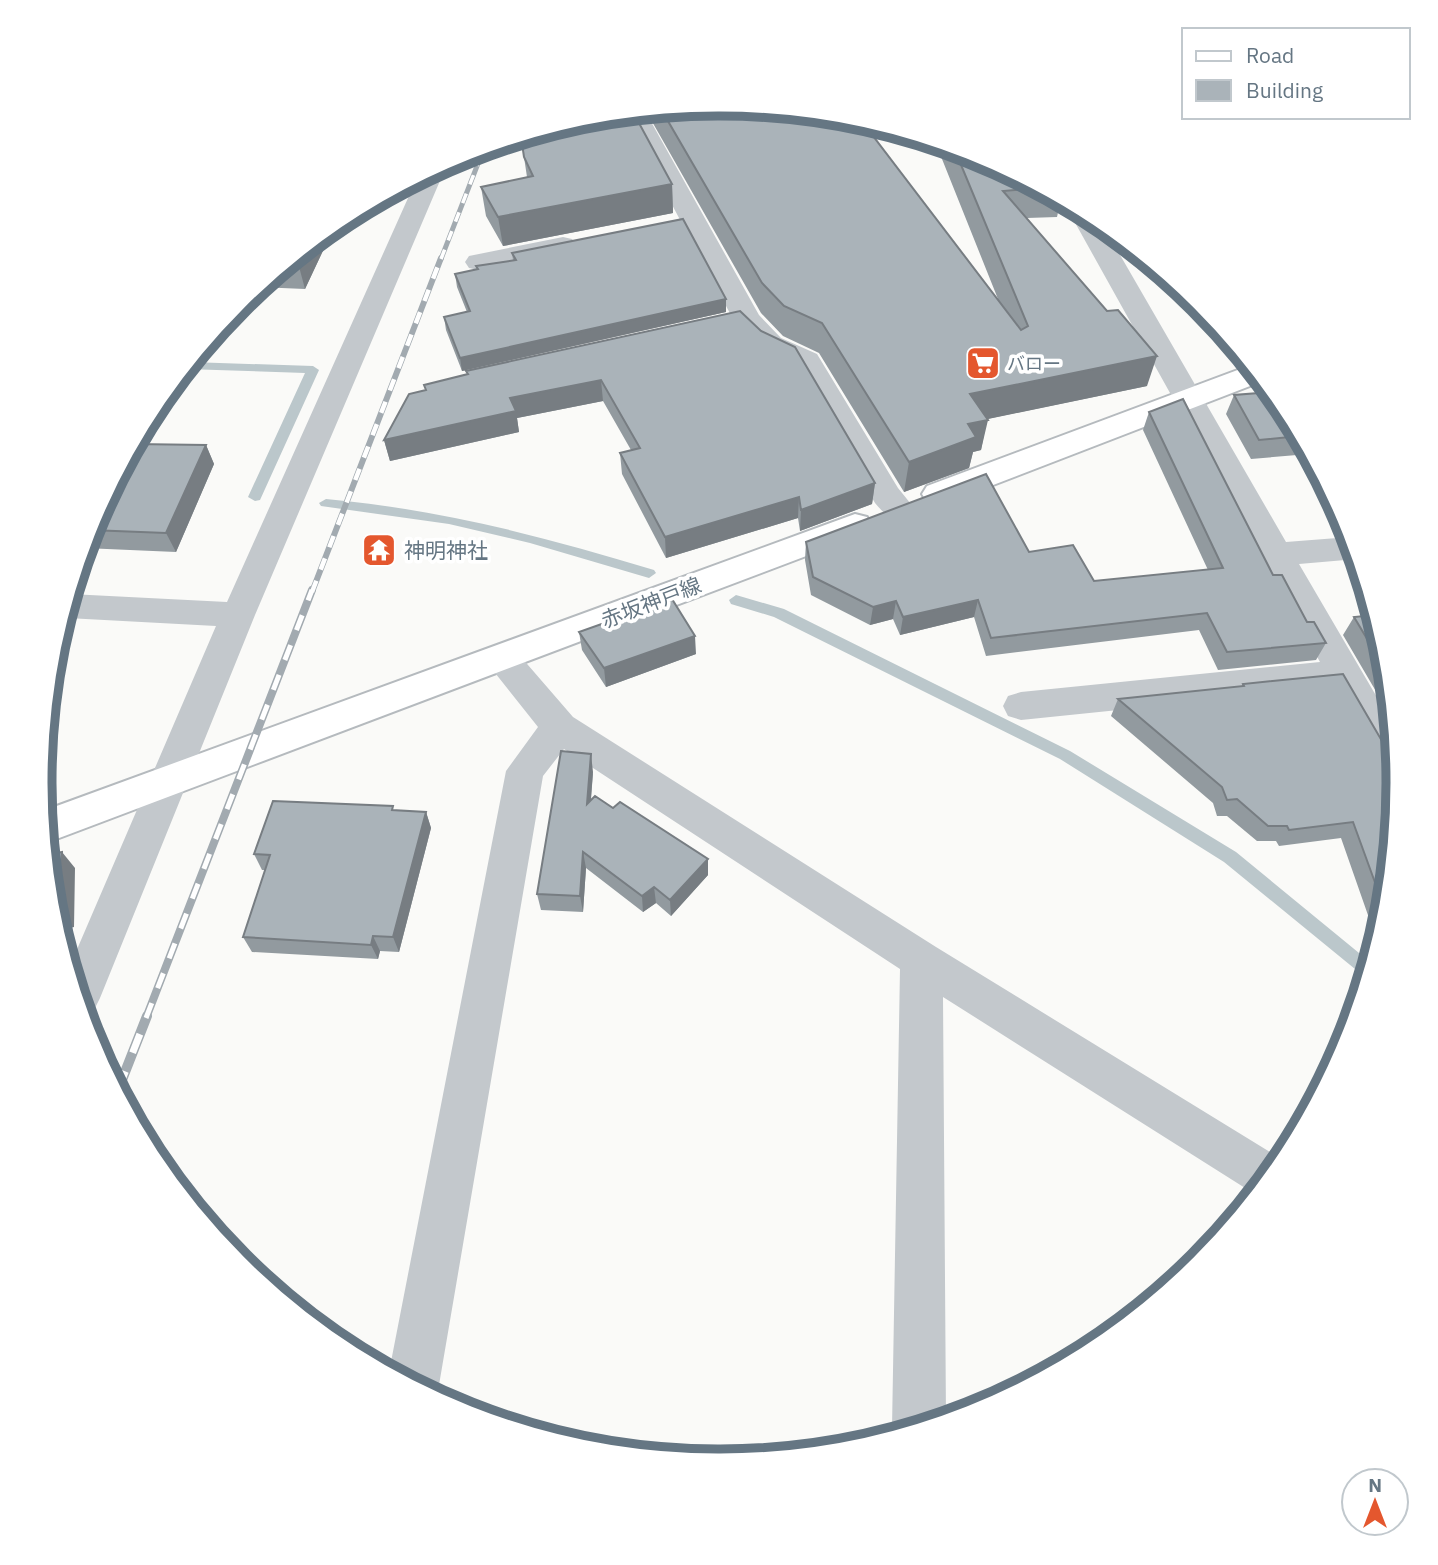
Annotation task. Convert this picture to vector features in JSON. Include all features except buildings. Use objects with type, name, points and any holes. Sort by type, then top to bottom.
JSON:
[{"type":"main road","name":"赤坂神戸線","points":[[54,824],[502,659],[1247,376]]},
{"type":"street","points":[[638,121],[679,222],[733,322],[771,344],[807,360],[886,495],[899,509]]},
{"type":"street","points":[[84,984],[238,615],[426,184]]},
{"type":"street","points":[[1093,231],[1384,744]]},
{"type":"street","points":[[478,262],[585,241]]},
{"type":"street","points":[[1278,554],[1343,549]]},
{"type":"street","points":[[76,607],[238,615]]},
{"type":"street","points":[[502,659],[561,727],[921,960],[1261,1170]]},
{"type":"street","points":[[1021,706],[1343,673]]},
{"type":"street","points":[[415,1375],[525,771],[561,727]]},
{"type":"street","points":[[919,1418],[921,960]]},
{"type":"waterway","points":[[199,366],[313,370],[255,497]]},
{"type":"waterway","points":[[326,503],[408,512],[449,520],[530,539],[649,573]]},
{"type":"waterway","points":[[736,600],[779,613],[1065,755],[1230,857],[1360,964]]},
{"type":"railway","points":[[441,259],[479,161]]},
{"type":"railway","points":[[312,592],[441,258]]},
{"type":"railway","points":[[146,1018],[312,590]]},
{"type":"railway","points":[[122,1079],[147,1016]]},
{"type":"place","name":"バロー","points":[[983,363]]},
{"type":"place","name":"神明神社","points":[[379,550]]}]
